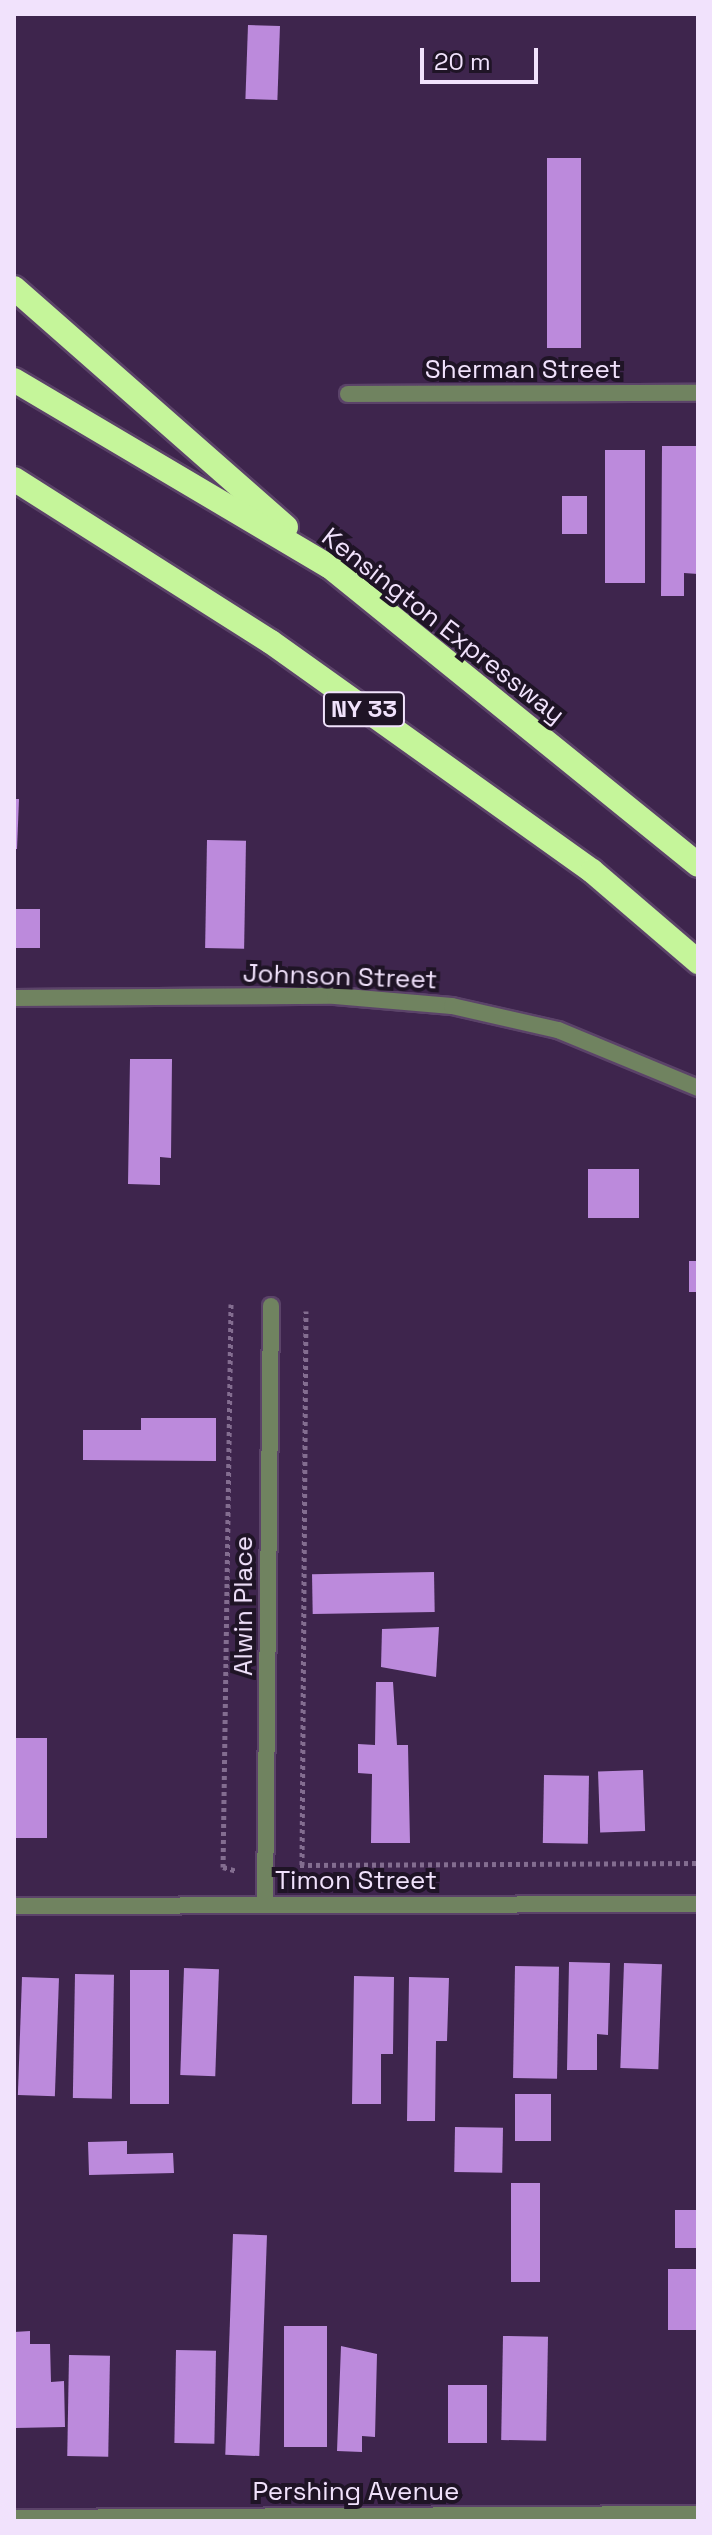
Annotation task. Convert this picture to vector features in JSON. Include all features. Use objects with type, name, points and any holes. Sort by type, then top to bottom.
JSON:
[{"type":"highway","points":[[14,288],[329,566]]},
{"type":"highway","name":"Kensington Expressway","points":[[14,380],[329,566],[698,865]]},
{"type":"highway","name":"NY 33","points":[[14,479],[284,651],[592,871],[698,962]]},
{"type":"street","name":"Sherman Street","points":[[348,394],[698,393]]},
{"type":"street","name":"Johnson Street","points":[[14,998],[335,996],[452,1006],[558,1030],[698,1088]]},
{"type":"street","name":"Alwin Place","points":[[265,1905],[271,1306]]},
{"type":"street","name":"Timon Street","points":[[14,1906],[698,1904]]},
{"type":"street","name":"Pershing Avenue","points":[[14,2518],[698,2514]]},
{"type":"path","points":[[231,1304],[223,1867],[237,1871]]},
{"type":"path","name":"Timon Street","points":[[306,1311],[302,1865],[698,1863]]},
{"type":"building","points":[[248,25],[280,26],[277,100],[245,99]]},
{"type":"building","points":[[547,158],[581,158],[581,348],[547,348]]},
{"type":"building","points":[[662,446],[698,446],[698,574],[684,573],[684,596],[661,596]]},
{"type":"building","points":[[605,450],[645,450],[645,583],[605,583]]},
{"type":"building","points":[[562,496],[587,496],[587,534],[562,534]]},
{"type":"building","points":[[14,799],[19,799],[17,849],[14,849]]},
{"type":"building","points":[[207,840],[246,841],[244,949],[205,948]]},
{"type":"building","points":[[14,909],[40,909],[40,948],[14,948]]},
{"type":"building","points":[[130,1059],[172,1059],[171,1158],[160,1157],[160,1185],[128,1184]]},
{"type":"building","points":[[588,1169],[639,1169],[639,1218],[588,1218]]},
{"type":"building","points":[[689,1261],[698,1261],[698,1292],[689,1292]]},
{"type":"building","points":[[141,1418],[216,1418],[216,1461],[83,1460],[83,1430],[141,1430]]},
{"type":"building","points":[[434,1572],[435,1612],[313,1614],[312,1574]]},
{"type":"building","points":[[439,1627],[436,1677],[381,1667],[382,1629]]},
{"type":"building","points":[[376,1682],[393,1682],[397,1745],[408,1745],[410,1843],[371,1843],[372,1774],[358,1773],[358,1744],[375,1745]]},
{"type":"building","points":[[14,1738],[47,1738],[47,1838],[14,1838]]},
{"type":"building","points":[[643,1770],[645,1831],[600,1833],[598,1772]]},
{"type":"building","points":[[544,1775],[589,1776],[588,1844],[543,1843]]},
{"type":"building","points":[[569,1962],[610,1963],[608,2035],[597,2034],[597,2070],[567,2070]]},
{"type":"building","points":[[624,1963],[662,1964],[658,2069],[620,2068]]},
{"type":"building","points":[[515,1966],[559,1967],[557,2079],[513,2078]]},
{"type":"building","points":[[184,1968],[219,1969],[215,2076],[180,2075]]},
{"type":"building","points":[[130,1970],[169,1970],[169,2104],[130,2104]]},
{"type":"building","points":[[75,1974],[114,1975],[112,2099],[73,2098]]},
{"type":"building","points":[[354,1976],[394,1977],[393,2054],[381,2054],[381,2104],[352,2104]]},
{"type":"building","points":[[22,1977],[59,1978],[55,2096],[18,2095]]},
{"type":"building","points":[[409,1977],[449,1978],[447,2041],[436,2041],[435,2121],[407,2121]]},
{"type":"building","points":[[515,2094],[551,2094],[551,2141],[515,2141]]},
{"type":"building","points":[[455,2127],[503,2128],[502,2173],[454,2172]]},
{"type":"building","points":[[127,2141],[127,2154],[173,2153],[174,2173],[89,2175],[88,2142]]},
{"type":"building","points":[[511,2183],[540,2183],[540,2282],[511,2282]]},
{"type":"building","points":[[675,2210],[698,2210],[698,2248],[675,2248]]},
{"type":"building","points":[[233,2234],[267,2235],[259,2456],[225,2455]]},
{"type":"building","points":[[668,2269],[698,2269],[698,2330],[668,2330]]},
{"type":"building","points":[[284,2326],[327,2326],[327,2447],[284,2447]]},
{"type":"building","points":[[30,2331],[30,2344],[50,2344],[51,2382],[64,2381],[65,2427],[15,2428],[14,2332]]},
{"type":"building","points":[[503,2336],[548,2337],[546,2441],[501,2440]]},
{"type":"building","points":[[341,2346],[377,2354],[375,2437],[362,2436],[362,2452],[337,2451]]},
{"type":"building","points":[[176,2350],[216,2351],[214,2444],[174,2443]]},
{"type":"building","points":[[69,2355],[110,2356],[108,2457],[67,2456]]},
{"type":"building","points":[[448,2385],[487,2385],[487,2443],[448,2443]]}]
